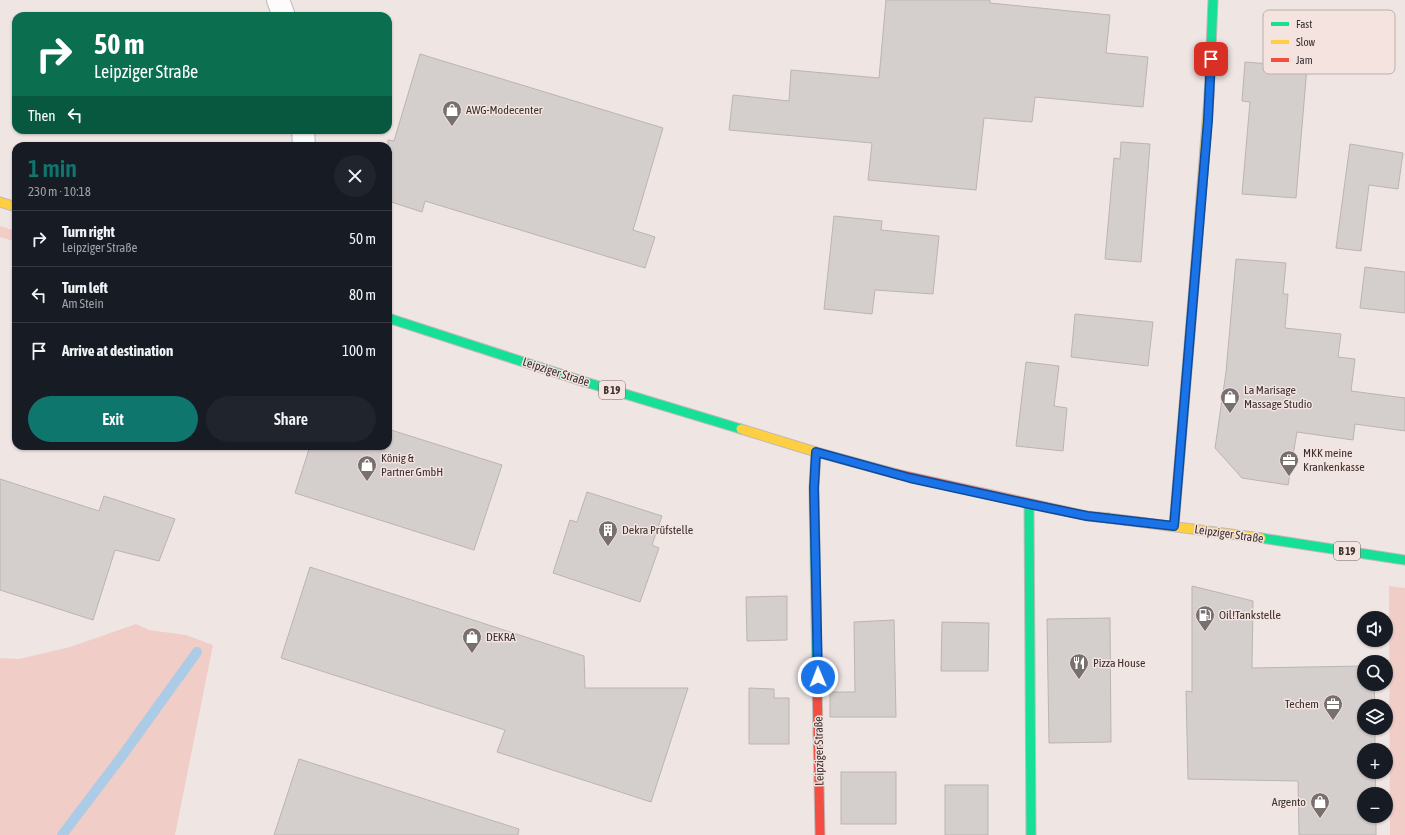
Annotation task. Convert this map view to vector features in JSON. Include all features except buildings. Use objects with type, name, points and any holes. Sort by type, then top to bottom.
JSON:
[{"type":"street","points":[[278,0],[282,12]]},
{"type":"street","points":[[1174,526],[1208,120],[1214,13],[1213,0]]},
{"type":"street","points":[[0,202],[12,206]]},
{"type":"street","name":"Leipziger Straße","points":[[392,319],[582,381],[816,452],[910,478],[1087,516],[1174,526],[1405,560]]},
{"type":"street","name":"Leipziger Straße","points":[[816,452],[814,488],[820,835]]},
{"type":"street","points":[[1029,504],[1031,835]]},
{"type":"shaded area","points":[[0,226],[12,230],[12,241],[0,237]]},
{"type":"shaded area","points":[[1389,586],[1405,588],[1405,835],[1390,835],[1390,823],[1393,823],[1393,787],[1390,787],[1390,779],[1393,779],[1393,743],[1390,743],[1390,735],[1393,735],[1393,699],[1389,699],[1389,691],[1393,691],[1393,655],[1389,655],[1389,647],[1393,647],[1393,611],[1389,611]]},
{"type":"shaded area","points":[[136,624],[149,630],[186,635],[213,645],[175,835],[0,835],[0,658],[19,659],[70,647]]},
{"type":"waterway","points":[[62,835],[122,756],[197,652]]},
{"type":"traffic: fast","points":[[1209,96],[1213,0]]},
{"type":"traffic: fast","points":[[1174,526],[1196,262]]},
{"type":"traffic: fast","points":[[392,319],[582,381],[741,429]]},
{"type":"traffic: fast","points":[[816,452],[814,488],[817,680]]},
{"type":"traffic: fast","points":[[1029,504],[1031,835]]},
{"type":"traffic: fast","points":[[1261,538],[1405,560]]},
{"type":"traffic: slow","points":[[1196,262],[1209,96]]},
{"type":"traffic: slow","points":[[0,202],[12,206]]},
{"type":"traffic: slow","points":[[741,429],[816,452],[897,474]]},
{"type":"traffic: slow","points":[[1108,518],[1261,538]]},
{"type":"traffic: jam","points":[[897,474],[1087,516],[1108,518]]},
{"type":"traffic: jam","points":[[817,680],[820,835]]},
{"type":"place","name":"AWG-Modecenter","points":[[452,127]]},
{"type":"place","name":"La Marisage Massage Studio","points":[[1230,414]]},
{"type":"place","name":"MKK meine Krankenkasse","points":[[1289,477]]},
{"type":"place","name":"König & Partner GmbH","points":[[367,482]]},
{"type":"place","name":"Dekra Prüfstelle","points":[[608,547]]},
{"type":"place","name":"Oil!Tankstelle","points":[[1205,632]]},
{"type":"place","name":"DEKRA","points":[[472,654]]},
{"type":"place","name":"Pizza House","points":[[1079,680]]},
{"type":"place","name":"Techem","points":[[1333,721]]},
{"type":"place","name":"Argento","points":[[1320,819]]},
{"type":"route","points":[[818,677],[814,488],[816,452],[910,478],[1087,516],[1174,526],[1208,120],[1211,59]]}]
